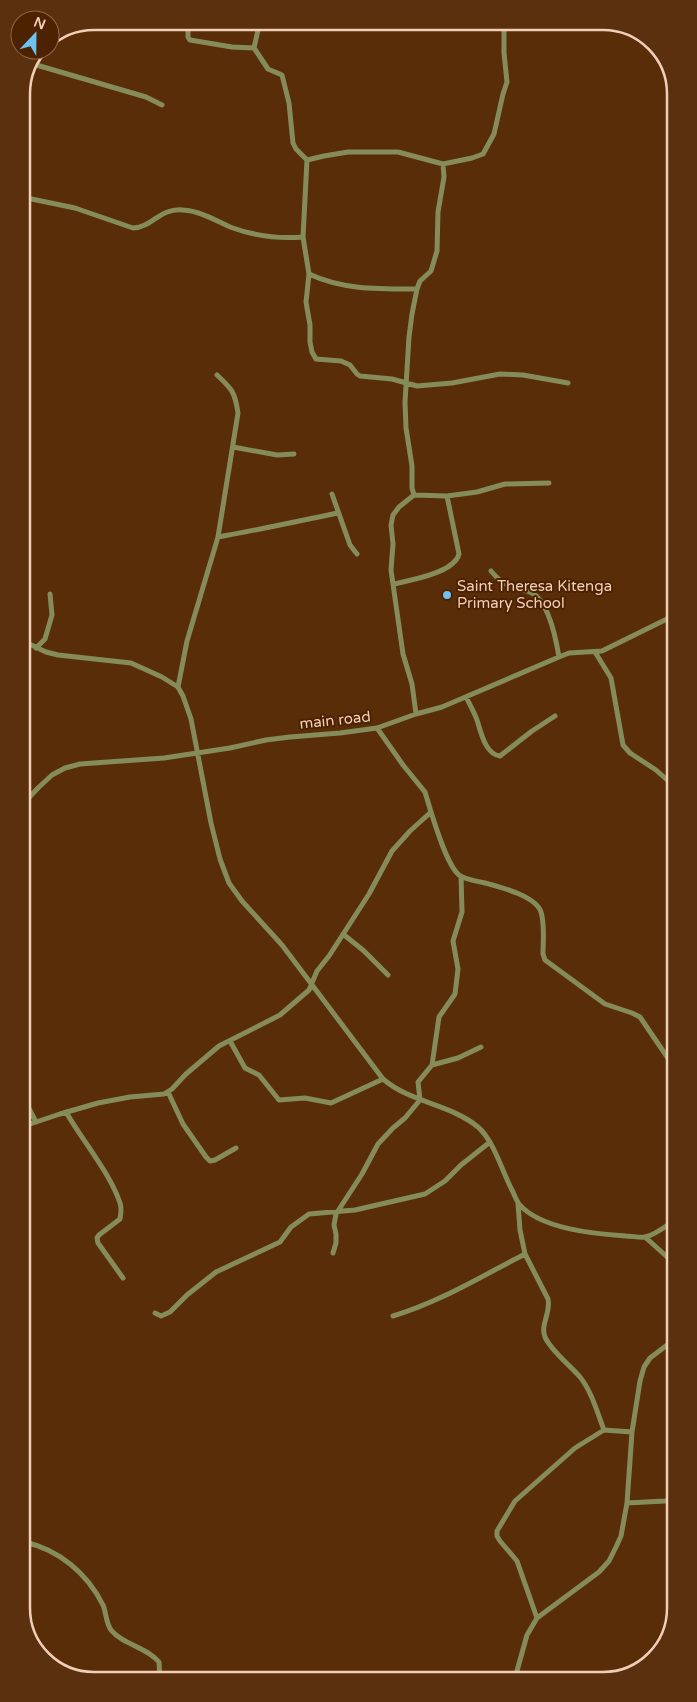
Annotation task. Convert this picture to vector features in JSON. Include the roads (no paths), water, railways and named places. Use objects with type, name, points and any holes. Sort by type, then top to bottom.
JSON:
[{"type":"street","points":[[188,30],[190,40],[232,48],[254,48]]},
{"type":"street","points":[[258,30],[254,48],[268,69],[282,75],[289,103],[293,143],[296,150],[307,160],[308,175],[304,203],[303,237],[309,274],[306,302],[312,352],[316,359],[341,361],[350,365],[360,376],[392,380],[417,386],[500,374],[523,375],[568,383]]},
{"type":"street","points":[[307,160],[348,152],[398,152],[443,164],[480,156],[486,151],[494,134],[503,94],[508,82],[504,53],[504,30]]},
{"type":"street","points":[[37,65],[146,97],[162,105]]},
{"type":"street","points":[[414,495],[406,428],[406,384],[412,314],[420,281],[431,271],[437,251],[438,212],[444,177],[443,164]]},
{"type":"street","points":[[30,199],[86,212],[133,228],[143,227],[165,213],[180,210],[206,216],[257,236],[275,238],[303,237]]},
{"type":"street","points":[[309,274],[326,281],[350,287],[417,289]]},
{"type":"street","points":[[178,687],[189,634],[218,537],[234,446],[238,413],[236,397],[217,375]]},
{"type":"street","points":[[234,446],[278,455],[294,454]]},
{"type":"street","points":[[416,714],[413,691],[403,654],[394,584],[390,570],[391,524],[393,515],[399,507],[414,495],[447,496],[477,492],[505,484],[549,483]]},
{"type":"street","points":[[332,494],[350,545],[357,554]]},
{"type":"street","points":[[394,584],[422,577],[449,567],[456,562],[459,554],[447,496]]},
{"type":"street","points":[[218,537],[277,527],[298,520],[338,512]]},
{"type":"street","points":[[491,571],[508,585],[538,596],[553,630],[559,657]]},
{"type":"street","points":[[36,648],[45,639],[52,614],[50,594]]},
{"type":"street","name":"main road","points":[[30,797],[52,776],[65,768],[80,764],[132,761],[230,748],[266,740],[340,734],[377,728],[442,707],[569,653],[602,651],[667,619]]},
{"type":"street","points":[[30,645],[58,656],[131,663],[162,677],[178,687],[191,719],[213,832],[229,883],[312,983],[383,1079],[393,1088],[467,1119],[485,1134],[518,1204],[520,1230],[525,1254],[548,1299],[549,1306],[544,1325],[545,1338],[582,1379],[590,1393],[604,1430]]},
{"type":"street","points":[[595,652],[611,678],[623,745],[630,753],[667,780]]},
{"type":"street","points":[[466,697],[485,743],[491,751],[500,756],[554,716]]},
{"type":"street","points":[[377,728],[402,765],[425,792],[443,846],[456,871],[461,876],[504,888],[538,905],[541,913],[542,954],[545,960],[605,1004],[632,1012],[640,1017],[667,1057]]},
{"type":"street","points":[[30,1124],[66,1112],[130,1096],[158,1095],[168,1092],[212,1051],[230,1040],[274,1019],[309,990],[318,972],[369,894],[392,851],[410,831],[432,812]]},
{"type":"street","points":[[333,1253],[336,1234],[334,1220],[338,1210],[378,1144],[420,1100],[418,1082],[432,1065],[439,1017],[455,994],[458,969],[453,941],[462,912],[461,876]]},
{"type":"street","points":[[343,934],[364,951],[388,975]]},
{"type":"street","points":[[230,1040],[245,1068],[259,1075],[279,1100],[306,1098],[331,1103],[336,1102],[383,1079]]},
{"type":"street","points":[[432,1065],[458,1058],[481,1047]]},
{"type":"street","points":[[168,1092],[195,1143],[210,1161],[236,1148]]},
{"type":"street","points":[[30,1110],[36,1122]]},
{"type":"street","points":[[66,1112],[112,1184],[121,1205],[120,1218],[97,1238],[98,1243],[123,1278]]},
{"type":"street","points":[[155,1313],[161,1316],[170,1312],[187,1295],[216,1272],[280,1242],[290,1227],[308,1214],[355,1210],[425,1194],[444,1181],[490,1142]]},
{"type":"street","points":[[518,1204],[532,1215],[552,1223],[570,1229],[611,1235],[645,1237],[667,1225]]},
{"type":"street","points":[[645,1237],[667,1257]]},
{"type":"street","points":[[393,1316],[414,1310],[450,1294],[525,1254]]},
{"type":"street","points":[[517,1672],[527,1635],[537,1618],[600,1572],[609,1561],[621,1536],[627,1503],[632,1432],[640,1380],[644,1367],[656,1352],[667,1344]]},
{"type":"street","points":[[537,1618],[518,1561],[496,1536],[497,1530],[515,1501],[575,1448],[604,1430],[632,1432]]},
{"type":"street","points":[[627,1503],[667,1501]]},
{"type":"street","points":[[30,1544],[50,1550],[90,1582],[103,1606],[110,1628],[116,1635],[159,1662],[160,1672]]},
{"type":"place","name":"Saint Theresa Kitenga Primary School","points":[[447,595]]}]
